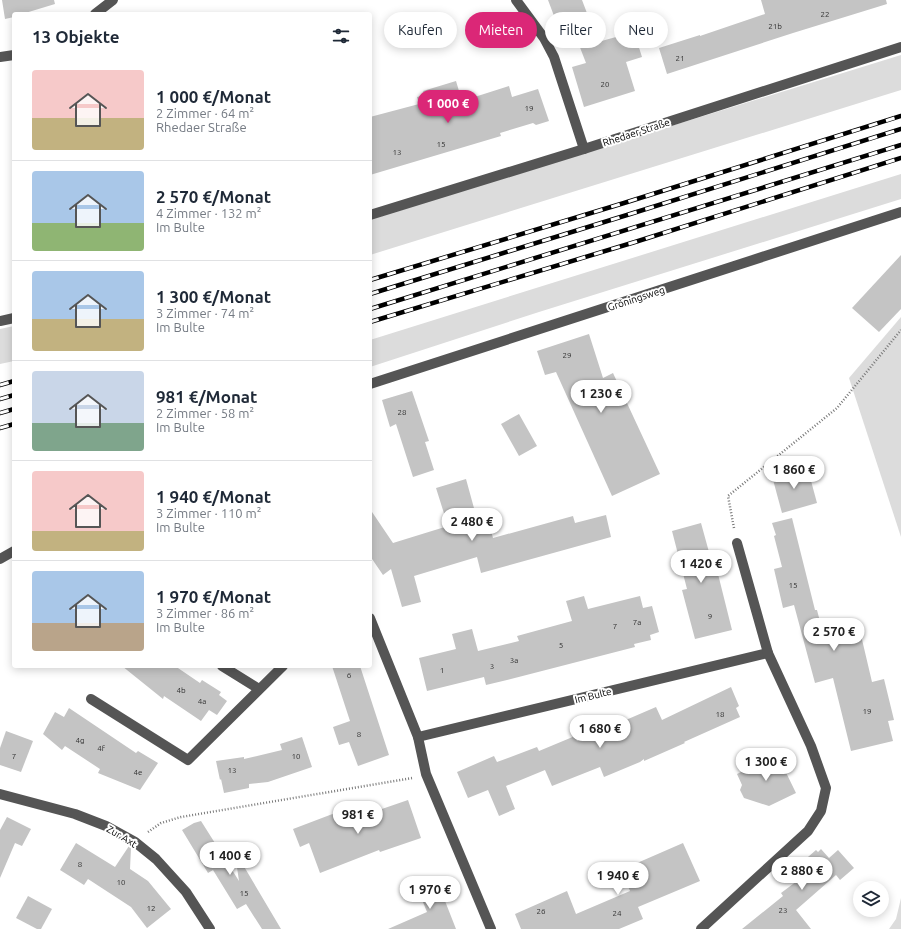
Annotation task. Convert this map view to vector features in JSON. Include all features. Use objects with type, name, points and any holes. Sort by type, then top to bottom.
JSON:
[{"type":"street","points":[[98,12],[113,0]]},
{"type":"street","points":[[516,0],[544,38],[554,57],[584,149]]},
{"type":"street","name":"Rhedaer Straße","points":[[372,214],[584,149],[901,48]]},
{"type":"street","points":[[0,57],[12,55]]},
{"type":"street","name":"Gröningsweg","points":[[372,383],[901,212]]},
{"type":"street","points":[[0,321],[12,318]]},
{"type":"street","points":[[701,929],[808,831],[821,811],[826,788],[811,746],[768,653],[737,543]]},
{"type":"street","points":[[0,559],[12,552]]},
{"type":"street","points":[[372,623],[418,737],[426,774],[491,929]]},
{"type":"street","name":"Im Bulte","points":[[418,737],[768,653]]},
{"type":"street","points":[[225,668],[259,689]]},
{"type":"street","points":[[91,699],[188,760],[281,668]]},
{"type":"street","name":"Zur Axt","points":[[0,794],[75,814],[106,826],[135,842],[156,859],[186,892],[210,929]]},
{"type":"path","points":[[737,543],[728,496],[837,408],[901,330]]},
{"type":"path","points":[[135,842],[161,823],[181,817],[403,780],[426,774]]},
{"type":"shaded area","points":[[901,55],[901,90],[372,254],[372,218]]},
{"type":"shaded area","points":[[901,174],[901,199],[539,312],[372,366],[372,339]]},
{"type":"shaded area","points":[[901,317],[901,537],[849,378]]},
{"type":"shaded area","points":[[12,326],[12,361],[0,364],[0,329]]},
{"type":"shaded area","points":[[901,898],[901,929],[889,929],[896,919]]},
{"type":"building","points":[[2,0],[54,0],[55,4],[29,12],[12,12],[12,17],[5,19]]},
{"type":"building","points":[[548,0],[582,0],[587,12],[553,12]]},
{"type":"building","points":[[761,0],[886,0],[887,4],[667,74],[659,48],[668,48],[668,45],[765,14]]},
{"type":"building","points":[[614,38],[614,48],[639,48],[642,57],[626,62],[635,91],[584,107],[572,67],[586,63],[580,48],[606,48],[606,40]]},
{"type":"building","points":[[456,81],[462,101],[509,86],[512,97],[538,89],[549,121],[536,125],[533,123],[500,133],[501,136],[372,174],[372,116],[419,104],[417,97],[425,95],[423,91]]},
{"type":"building","points":[[901,255],[901,309],[879,332],[852,308]]},
{"type":"building","points":[[589,334],[603,378],[613,373],[660,474],[612,496],[556,372],[545,375],[537,351]]},
{"type":"building","points":[[412,391],[429,441],[425,442],[434,470],[413,477],[396,424],[390,427],[382,400]]},
{"type":"building","points":[[519,414],[537,446],[519,456],[501,424]]},
{"type":"building","points":[[807,466],[817,503],[782,513],[772,476]]},
{"type":"building","points":[[466,479],[477,519],[487,516],[493,538],[573,516],[575,523],[606,515],[611,537],[481,573],[477,557],[414,576],[421,602],[402,607],[391,569],[383,575],[372,559],[372,512],[393,543],[448,526],[436,488]]},
{"type":"building","points":[[792,518],[815,610],[817,610],[824,637],[838,634],[838,636],[860,631],[872,682],[884,679],[894,720],[888,721],[893,741],[851,751],[833,678],[815,683],[794,605],[783,608],[774,569],[782,567],[774,536],[776,535],[772,523]]},
{"type":"building","points":[[701,523],[712,563],[715,562],[732,630],[695,639],[682,590],[687,589],[672,531]]},
{"type":"building","points":[[584,596],[588,609],[640,596],[643,608],[652,606],[659,632],[650,635],[651,640],[634,644],[635,647],[507,680],[486,685],[484,677],[427,691],[419,658],[456,649],[452,634],[472,629],[478,651],[519,641],[517,636],[572,621],[566,601]]},
{"type":"building","points":[[124,668],[178,668],[200,683],[202,680],[221,692],[219,695],[227,701],[217,715],[209,710],[201,721],[164,696],[163,699]]},
{"type":"building","points":[[333,668],[361,668],[389,755],[358,766],[349,742],[339,745],[333,727],[350,721]]},
{"type":"building","points":[[731,687],[739,706],[736,708],[740,717],[684,742],[685,743],[604,777],[600,767],[552,786],[545,770],[506,786],[515,809],[499,816],[488,790],[468,798],[457,772],[494,756],[497,762],[537,747],[539,751],[575,736],[577,741],[656,707],[662,720]]},
{"type":"building","points":[[69,708],[136,753],[138,751],[158,763],[140,790],[98,773],[100,769],[65,746],[62,750],[43,734],[55,712],[64,717]]},
{"type":"building","points":[[6,731],[33,741],[21,772],[0,765],[0,748]]},
{"type":"building","points":[[302,737],[312,767],[268,782],[249,784],[249,788],[224,793],[216,761],[244,757],[244,759],[282,750],[280,744]]},
{"type":"building","points":[[777,754],[796,793],[769,806],[744,798],[740,790],[742,785],[737,774]]},
{"type":"building","points":[[408,800],[421,838],[380,852],[379,850],[320,873],[309,843],[300,847],[293,829],[343,810],[347,821]]},
{"type":"building","points":[[7,817],[31,829],[22,846],[15,843],[0,878],[0,830]]},
{"type":"building","points":[[201,821],[239,881],[236,853],[281,929],[262,929],[246,904],[237,909],[213,870],[208,873],[182,830]]},
{"type":"building","points":[[76,843],[115,867],[129,846],[131,847],[130,869],[148,881],[171,909],[147,928],[131,907],[88,879],[84,885],[60,870]]},
{"type":"building","points":[[683,843],[700,881],[638,907],[643,919],[619,929],[521,929],[515,914],[567,891],[576,914],[630,891],[621,870]]},
{"type":"building","points":[[821,849],[829,858],[838,850],[854,868],[840,880],[836,875],[796,910],[811,929],[742,929],[783,896],[781,893],[797,881],[792,875],[795,873],[793,870],[816,850],[818,852]]},
{"type":"building","points":[[436,878],[456,929],[388,929],[427,912],[416,885]]},
{"type":"building","points":[[28,896],[52,909],[41,929],[37,929],[16,918]]},
{"type":"railway","points":[[372,279],[624,203],[901,116]]},
{"type":"railway","points":[[372,293],[901,129]]},
{"type":"railway","points":[[372,308],[901,145]]},
{"type":"railway","points":[[372,321],[635,242],[901,158]]},
{"type":"railway","points":[[0,385],[12,382]]},
{"type":"railway","points":[[0,399],[12,396]]},
{"type":"railway","points":[[0,413],[12,410]]},
{"type":"railway","points":[[0,428],[12,425]]}]
